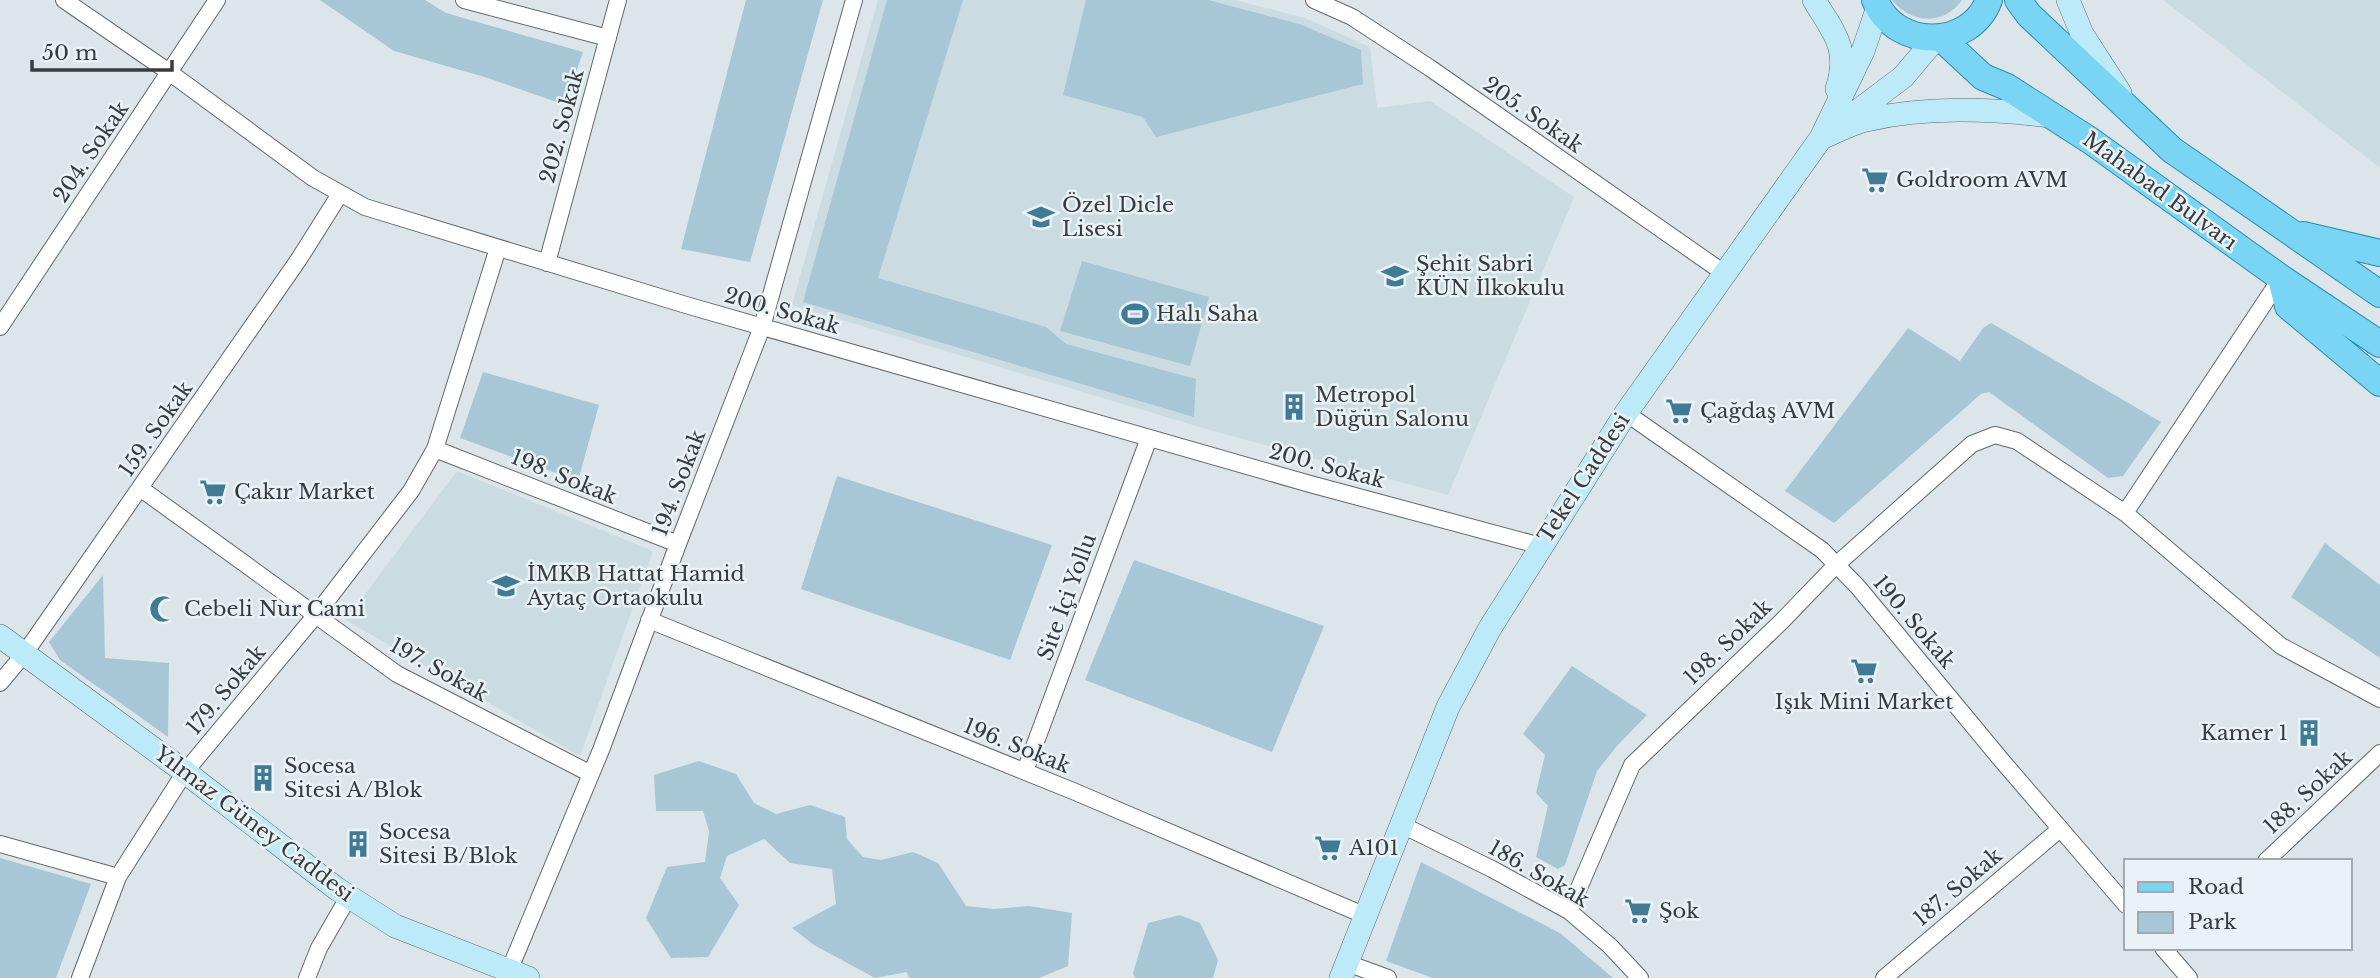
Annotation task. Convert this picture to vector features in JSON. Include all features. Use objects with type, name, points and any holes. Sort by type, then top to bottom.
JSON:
[{"type":"main road","points":[[1877,4],[1898,29],[1912,35],[1939,38],[1960,32],[1976,20],[1989,0]]},
{"type":"main road","name":"Mahabad Bulvarı","points":[[2018,0],[2029,15],[2172,150],[2380,294]]},
{"type":"main road","name":"Mahabad Bulvarı","points":[[1939,38],[1983,77],[2007,87],[2091,141],[2281,278],[2380,344]]},
{"type":"main road","points":[[2288,231],[2380,253]]},
{"type":"main road","points":[[2281,278],[2288,306],[2380,383]]},
{"type":"street","name":"200. Sokak","points":[[64,0],[169,72],[273,150],[340,194],[365,207],[762,327],[1310,484],[1541,546]]},
{"type":"street","name":"204. Sokak","points":[[0,327],[217,0]]},
{"type":"street","points":[[464,0],[608,38]]},
{"type":"street","name":"202. Sokak","points":[[547,263],[618,0]]},
{"type":"street","name":"194. Sokak","points":[[518,974],[649,620],[762,327],[854,0]]},
{"type":"street","name":"205. Sokak","points":[[1314,0],[1352,17],[1430,68],[1724,273]]},
{"type":"street","points":[[1814,0],[1842,47],[1842,75],[1821,138]]},
{"type":"street","points":[[2068,0],[2082,34],[2131,111]]},
{"type":"street","name":"Tekel Caddesi","points":[[1344,971],[1448,707],[1490,628],[1626,412],[1821,138],[1863,51],[1877,4]]},
{"type":"street","points":[[1821,138],[1903,77],[1939,38]]},
{"type":"street","points":[[1821,138],[1864,121],[1922,112],[1996,109],[2052,116]]},
{"type":"street","name":"159. Sokak","points":[[0,683],[25,653],[140,488],[299,259],[340,194]]},
{"type":"street","name":"179. Sokak","points":[[80,978],[118,877],[185,772],[315,616],[411,491],[435,449],[498,248]]},
{"type":"street","points":[[2281,278],[2125,513],[2281,646],[2380,699]]},
{"type":"street","name":"190. Sokak","points":[[1626,412],[1822,550],[1858,587],[2124,903]]},
{"type":"street","name":"198. Sokak","points":[[1569,911],[1632,765],[1782,621],[1836,565],[1972,444],[1995,435],[2017,441],[2125,513]]},
{"type":"street","name":"Site İçi Yollu","points":[[1025,771],[1149,438]]},
{"type":"street","name":"198. Sokak","points":[[435,449],[678,544]]},
{"type":"street","name":"197. Sokak","points":[[140,488],[397,674],[591,774]]},
{"type":"street","name":"196. Sokak","points":[[649,620],[1025,771],[1366,916]]},
{"type":"street","name":"Yılmaz Güney Caddesi","points":[[0,636],[349,896],[395,926],[518,974]]},
{"type":"street","name":"188. Sokak","points":[[2268,859],[2380,753]]},
{"type":"street","name":"186. Sokak","points":[[1402,825],[1569,911],[1610,946],[1640,978]]},
{"type":"street","name":"187. Sokak","points":[[1884,978],[2060,829]]},
{"type":"street","points":[[0,844],[118,877]]},
{"type":"street","points":[[306,978],[319,948],[349,896]]},
{"type":"street","points":[[2166,950],[2189,978]]},
{"type":"street","points":[[1344,971],[1388,978]]},
{"type":"shaded area","name":"Özel Dicle Lisesi","points":[[878,0],[1235,0],[1305,18],[1370,47],[1377,108],[1430,101],[1574,197],[1448,495],[1210,430],[792,305]]},
{"type":"shaded area","points":[[2163,0],[2380,0],[2380,168],[2222,45]]},
{"type":"shaded area","name":"İMKB Hattat Hamid Aytaç Ortaokulu","points":[[457,471],[653,551],[580,756],[346,620]]},
{"type":"green space","points":[[320,0],[425,0],[446,13],[583,52],[565,105],[488,78],[394,51]]},
{"type":"green space","points":[[746,0],[823,0],[750,262],[681,249]]},
{"type":"green space","points":[[887,0],[963,0],[878,278],[1046,327],[1066,344],[1196,379],[1194,417],[803,302]]},
{"type":"green space","points":[[1086,0],[1208,0],[1299,24],[1361,50],[1363,84],[1156,137],[1143,117],[1063,95]]},
{"type":"green space","points":[[1892,0],[1962,0],[1946,14],[1927,19],[1908,14]]},
{"type":"green space","name":"Halı Saha","points":[[1082,261],[1209,297],[1190,366],[1060,331]]},
{"type":"green space","points":[[1991,323],[2161,422],[2123,476],[2108,478],[1989,392],[1981,394],[1834,523],[1785,491],[1908,328],[1960,361],[1983,328]]},
{"type":"green space","points":[[483,372],[599,405],[578,481],[460,438]]},
{"type":"green space","points":[[837,476],[1052,545],[1010,660],[801,589]]},
{"type":"green space","points":[[2325,543],[2380,585],[2380,658],[2291,597]]},
{"type":"green space","points":[[1134,560],[1324,626],[1272,752],[1085,680]]},
{"type":"green space","points":[[103,575],[105,658],[169,663],[168,737],[60,660],[49,642]]},
{"type":"green space","points":[[1572,666],[1647,715],[1597,771],[1565,865],[1558,869],[1536,857],[1548,806],[1536,793],[1545,755],[1523,734]]},
{"type":"green space","points":[[699,761],[736,774],[754,803],[776,814],[810,805],[845,817],[847,839],[863,857],[881,860],[913,852],[938,863],[966,906],[994,909],[1029,906],[1072,913],[1068,966],[1039,978],[909,978],[907,972],[875,978],[814,945],[792,928],[836,904],[832,869],[790,863],[764,839],[727,856],[720,878],[739,905],[708,957],[671,958],[646,918],[667,867],[705,862],[709,831],[703,811],[656,811],[654,775]]},
{"type":"green space","points":[[0,858],[91,884],[56,978],[0,978]]},
{"type":"green space","points":[[1421,862],[1560,933],[1613,978],[1433,978],[1386,961]]},
{"type":"green space","points":[[1180,915],[1200,923],[1218,960],[1213,978],[1135,978],[1133,973],[1148,923]]},
{"type":"place","name":"Goldroom AVM","points":[[1875,180]]},
{"type":"place","name":"Özel Dicle Lisesi","points":[[1041,217]]},
{"type":"place","name":"Şehit Sabri KÜN İlkokulu","points":[[1395,276]]},
{"type":"place","name":"Halı Saha","points":[[1135,314]]},
{"type":"place","name":"Metropol Düğün Salonu","points":[[1294,407]]},
{"type":"place","name":"Çağdaş AVM","points":[[1679,411]]},
{"type":"place","name":"Çakır Market","points":[[213,492]]},
{"type":"place","name":"İMKB Hattat Hamid Aytaç Ortaokulu","points":[[506,586]]},
{"type":"place","name":"Cebeli Nur Cami","points":[[163,609]]},
{"type":"place","name":"Işık Mini Market","points":[[1864,671]]},
{"type":"place","name":"Kamer 1","points":[[2309,733]]},
{"type":"place","name":"Socesa Sitesi A/Blok","points":[[263,778]]},
{"type":"place","name":"Socesa Sitesi B/Blok","points":[[358,844]]},
{"type":"place","name":"A101","points":[[1328,848]]},
{"type":"place","name":"Şok","points":[[1638,911]]}]
